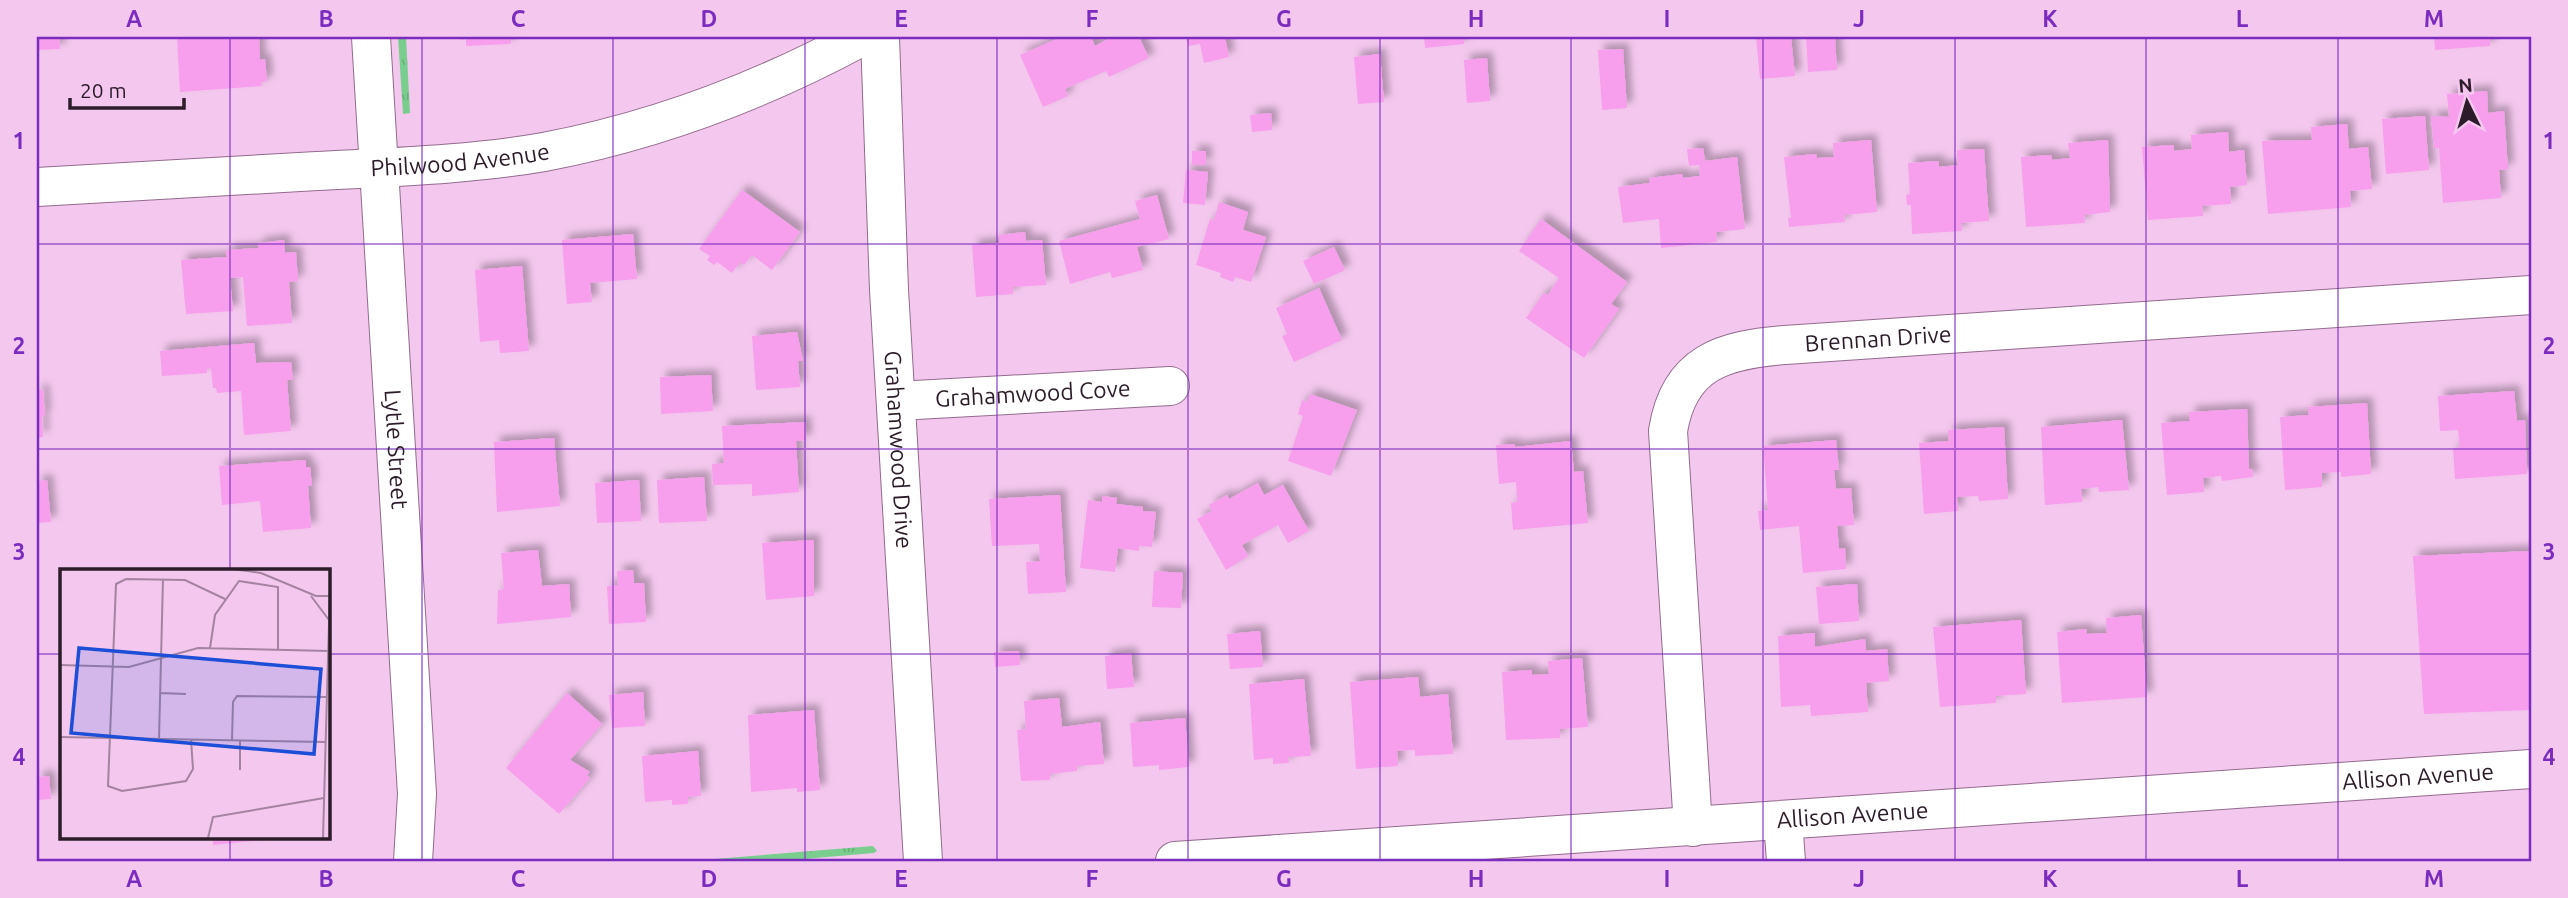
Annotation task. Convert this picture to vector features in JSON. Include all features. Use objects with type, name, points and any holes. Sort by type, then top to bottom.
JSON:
[{"type":"street","name":"Lytle Street","points":[[371,37],[417,794],[413,861]]},
{"type":"street","name":"Philwood Avenue","points":[[37,187],[379,168],[543,152],[636,131],[755,89],[861,37]]},
{"type":"street","name":"Grahamwood Drive","points":[[880,37],[882,145],[923,861]]},
{"type":"street","name":"Brennan Drive","points":[[1693,827],[1668,431],[1679,392],[1686,381],[1711,360],[1745,348],[2531,295]]},
{"type":"street","name":"Grahamwood Cove","points":[[897,401],[1170,386]]},
{"type":"street","name":"Allison Avenue","points":[[1175,861],[1262,858],[2531,769]]},
{"type":"street","points":[[1783,821],[1786,861]]},
{"type":"green space","points":[[398,37],[406,37],[410,113],[403,114]]},
{"type":"green space","points":[[873,846],[877,851],[874,853],[780,861],[690,861]]},
{"type":"building","points":[[37,37],[59,37],[60,49],[37,50]]},
{"type":"building","points":[[177,37],[259,37],[260,60],[265,59],[267,81],[261,82],[262,86],[180,92]]},
{"type":"building","points":[[460,37],[511,37],[511,44],[466,46],[466,39],[461,40]]},
{"type":"building","points":[[1061,37],[1091,37],[1095,46],[1112,37],[1139,37],[1149,58],[1109,77],[1106,71],[1065,89],[1068,96],[1043,107],[1020,55]]},
{"type":"building","points":[[1186,37],[1225,37],[1229,57],[1204,63],[1200,44],[1188,46]]},
{"type":"building","points":[[1424,37],[1464,37],[1464,44],[1425,48]]},
{"type":"building","points":[[1756,37],[1791,37],[1795,76],[1760,79]]},
{"type":"building","points":[[1806,37],[1835,37],[1837,70],[1808,72]]},
{"type":"building","points":[[2434,37],[2490,37],[2490,46],[2435,50]]},
{"type":"building","points":[[1623,49],[1627,108],[1602,110],[1598,50]]},
{"type":"building","points":[[1380,54],[1384,102],[1358,104],[1354,57]]},
{"type":"building","points":[[1487,58],[1490,101],[1467,103],[1464,60]]},
{"type":"building","points":[[2487,91],[2488,113],[2504,111],[2508,169],[2499,170],[2501,198],[2443,203],[2439,148],[2434,148],[2431,116],[2449,117],[2447,94]]},
{"type":"building","points":[[1271,113],[1272,130],[1252,132],[1250,115]]},
{"type":"building","points":[[2425,116],[2429,170],[2386,174],[2382,119]]},
{"type":"building","points":[[2347,124],[2349,149],[2368,147],[2372,189],[2350,191],[2351,207],[2268,214],[2262,141],[2312,140],[2311,127]]},
{"type":"building","points":[[2228,132],[2229,152],[2244,150],[2247,185],[2230,187],[2231,204],[2202,206],[2203,216],[2148,220],[2142,147],[2174,145],[2174,151],[2192,149],[2191,135]]},
{"type":"building","points":[[1871,140],[1877,212],[1844,215],[1845,222],[1789,227],[1788,218],[1791,218],[1784,157],[1816,154],[1817,158],[1834,157],[1833,143]]},
{"type":"building","points":[[2108,140],[2110,212],[2084,215],[2085,223],[2026,227],[2021,157],[2051,155],[2052,160],[2070,158],[2068,143]]},
{"type":"building","points":[[1703,148],[1705,161],[1737,157],[1745,229],[1716,232],[1717,242],[1661,248],[1659,219],[1623,223],[1618,187],[1650,183],[1649,178],[1682,174],[1683,178],[1700,176],[1699,165],[1689,166],[1687,149]]},
{"type":"building","points":[[1984,149],[1989,221],[1961,223],[1962,231],[1912,234],[1911,205],[1907,205],[1906,195],[1910,194],[1908,163],[1939,161],[1939,167],[1958,165],[1957,150]]},
{"type":"building","points":[[1192,151],[1206,151],[1206,165],[1192,165]]},
{"type":"building","points":[[1186,170],[1208,172],[1205,205],[1183,203]]},
{"type":"building","points":[[742,190],[800,232],[772,270],[752,255],[744,265],[740,262],[732,273],[717,262],[714,265],[707,260],[710,256],[699,249]]},
{"type":"building","points":[[1157,195],[1169,239],[1137,247],[1143,270],[1112,278],[1110,272],[1070,284],[1059,241],[1140,219],[1135,201]]},
{"type":"building","points":[[1219,202],[1248,212],[1243,230],[1266,237],[1251,282],[1235,277],[1233,282],[1220,277],[1221,273],[1196,265],[1210,219],[1214,220]]},
{"type":"building","points":[[1541,219],[1627,282],[1611,304],[1619,309],[1584,358],[1526,318],[1544,293],[1548,295],[1559,278],[1519,251]]},
{"type":"building","points":[[1025,232],[1026,241],[1042,240],[1046,285],[1013,287],[1013,294],[976,297],[972,245],[999,243],[999,235]]},
{"type":"building","points":[[633,234],[637,279],[590,283],[592,302],[567,304],[562,240]]},
{"type":"building","points":[[284,240],[285,253],[296,252],[298,281],[289,282],[292,323],[247,326],[243,277],[230,278],[233,311],[186,314],[181,260],[227,257],[226,250],[258,248],[258,243]]},
{"type":"building","points":[[1334,247],[1345,270],[1314,284],[1303,261]]},
{"type":"building","points":[[522,266],[529,351],[500,353],[499,340],[480,342],[475,270]]},
{"type":"building","points":[[1319,288],[1342,340],[1294,362],[1282,336],[1287,334],[1276,308]]},
{"type":"building","points":[[797,332],[803,361],[798,361],[800,387],[756,390],[752,336]]},
{"type":"building","points":[[254,343],[256,363],[291,362],[293,380],[287,380],[291,431],[244,435],[241,391],[217,393],[216,388],[213,388],[211,368],[207,369],[207,373],[162,376],[160,351]]},
{"type":"building","points":[[711,375],[713,411],[661,414],[660,377]]},
{"type":"building","points":[[37,390],[43,390],[45,416],[42,416],[43,437],[37,438]]},
{"type":"building","points":[[2514,391],[2517,421],[2525,420],[2527,474],[2455,479],[2453,448],[2460,447],[2458,430],[2440,431],[2438,396]]},
{"type":"building","points":[[1310,394],[1357,410],[1331,476],[1288,461],[1303,416],[1298,414],[1302,400],[1307,402]]},
{"type":"building","points":[[2367,403],[2371,474],[2341,477],[2341,472],[2322,473],[2322,487],[2285,490],[2280,417],[2309,415],[2308,407]]},
{"type":"building","points":[[2247,409],[2249,469],[2252,469],[2253,477],[2222,481],[2221,476],[2203,478],[2204,492],[2167,495],[2161,423],[2190,421],[2189,412]]},
{"type":"building","points":[[2122,420],[2129,490],[2099,492],[2098,487],[2081,489],[2082,502],[2045,505],[2041,427]]},
{"type":"building","points":[[805,422],[806,440],[796,441],[799,492],[752,496],[752,484],[713,485],[712,464],[724,463],[722,426]]},
{"type":"building","points":[[2004,427],[2008,499],[1979,501],[1978,496],[1957,497],[1958,511],[1924,514],[1919,443],[1949,441],[1948,430]]},
{"type":"building","points":[[554,438],[560,506],[497,512],[494,442]]},
{"type":"building","points":[[1836,440],[1839,470],[1834,470],[1836,489],[1851,488],[1854,525],[1837,526],[1839,549],[1845,548],[1846,569],[1803,573],[1799,526],[1760,530],[1758,511],[1768,510],[1763,446]]},
{"type":"building","points":[[1571,441],[1574,472],[1583,471],[1588,523],[1513,530],[1511,503],[1517,502],[1516,482],[1499,484],[1496,445],[1515,444],[1515,447]]},
{"type":"building","points":[[306,460],[306,467],[310,467],[312,486],[308,486],[311,528],[263,532],[260,501],[222,505],[219,466]]},
{"type":"building","points":[[704,477],[707,521],[659,523],[657,480]]},
{"type":"building","points":[[47,480],[51,522],[37,523],[37,481]]},
{"type":"building","points":[[639,480],[641,521],[597,523],[595,483]]},
{"type":"building","points":[[1258,483],[1264,495],[1283,485],[1309,531],[1288,543],[1278,525],[1242,545],[1248,556],[1226,570],[1197,519],[1212,511],[1209,505],[1227,495],[1229,499]]},
{"type":"building","points":[[1060,495],[1066,592],[1028,594],[1026,562],[1040,561],[1039,544],[992,546],[989,499]]},
{"type":"building","points":[[1102,496],[1117,498],[1116,504],[1143,507],[1143,511],[1156,512],[1152,547],[1139,546],[1139,551],[1118,548],[1115,572],[1080,568],[1088,500],[1102,502]]},
{"type":"building","points":[[814,540],[814,596],[766,600],[762,543]]},
{"type":"building","points":[[538,550],[542,586],[569,584],[571,617],[497,624],[498,590],[504,589],[501,553]]},
{"type":"building","points":[[2531,551],[2531,710],[2424,714],[2413,556]]},
{"type":"building","points":[[633,570],[634,583],[644,583],[646,622],[609,624],[607,586],[618,585],[617,571]]},
{"type":"building","points":[[1154,571],[1183,573],[1181,608],[1152,607]]},
{"type":"building","points":[[1857,584],[1859,621],[1819,624],[1816,587]]},
{"type":"building","points":[[2141,615],[2147,697],[2062,703],[2057,632],[2086,629],[2087,634],[2107,633],[2106,618]]},
{"type":"building","points":[[2021,620],[2026,694],[1996,696],[1996,703],[1940,707],[1933,627]]},
{"type":"building","points":[[1260,631],[1263,667],[1230,669],[1227,634]]},
{"type":"building","points":[[1815,633],[1815,647],[1865,639],[1866,651],[1887,649],[1889,681],[1866,683],[1868,712],[1811,716],[1810,705],[1781,707],[1778,636]]},
{"type":"building","points":[[1019,651],[1020,665],[995,667],[994,652]]},
{"type":"building","points":[[1131,653],[1134,687],[1107,689],[1105,656]]},
{"type":"building","points":[[1582,658],[1588,727],[1560,729],[1560,738],[1506,740],[1502,672],[1532,670],[1532,675],[1549,674],[1548,661]]},
{"type":"building","points":[[1418,677],[1420,697],[1448,694],[1453,754],[1415,756],[1415,750],[1397,751],[1398,766],[1356,769],[1350,682]]},
{"type":"building","points":[[1304,679],[1311,756],[1288,757],[1289,763],[1273,764],[1273,758],[1254,760],[1249,684]]},
{"type":"building","points":[[643,692],[645,726],[612,728],[609,695]]},
{"type":"building","points":[[567,693],[602,724],[570,760],[590,772],[587,775],[590,778],[559,814],[506,768]]},
{"type":"building","points":[[1059,698],[1062,727],[1100,722],[1104,764],[1077,766],[1077,771],[1050,774],[1050,780],[1021,781],[1017,730],[1026,729],[1024,701]]},
{"type":"building","points":[[814,710],[820,790],[797,792],[797,788],[751,792],[748,715]]},
{"type":"building","points":[[1185,718],[1189,767],[1159,770],[1159,765],[1133,767],[1130,723]]},
{"type":"building","points":[[698,751],[701,796],[688,797],[688,804],[672,805],[672,800],[645,802],[642,756]]},
{"type":"building","points":[[49,776],[51,799],[37,800],[37,777]]},
{"type":"building","points":[[213,838],[273,838],[273,839],[213,845]]}]
